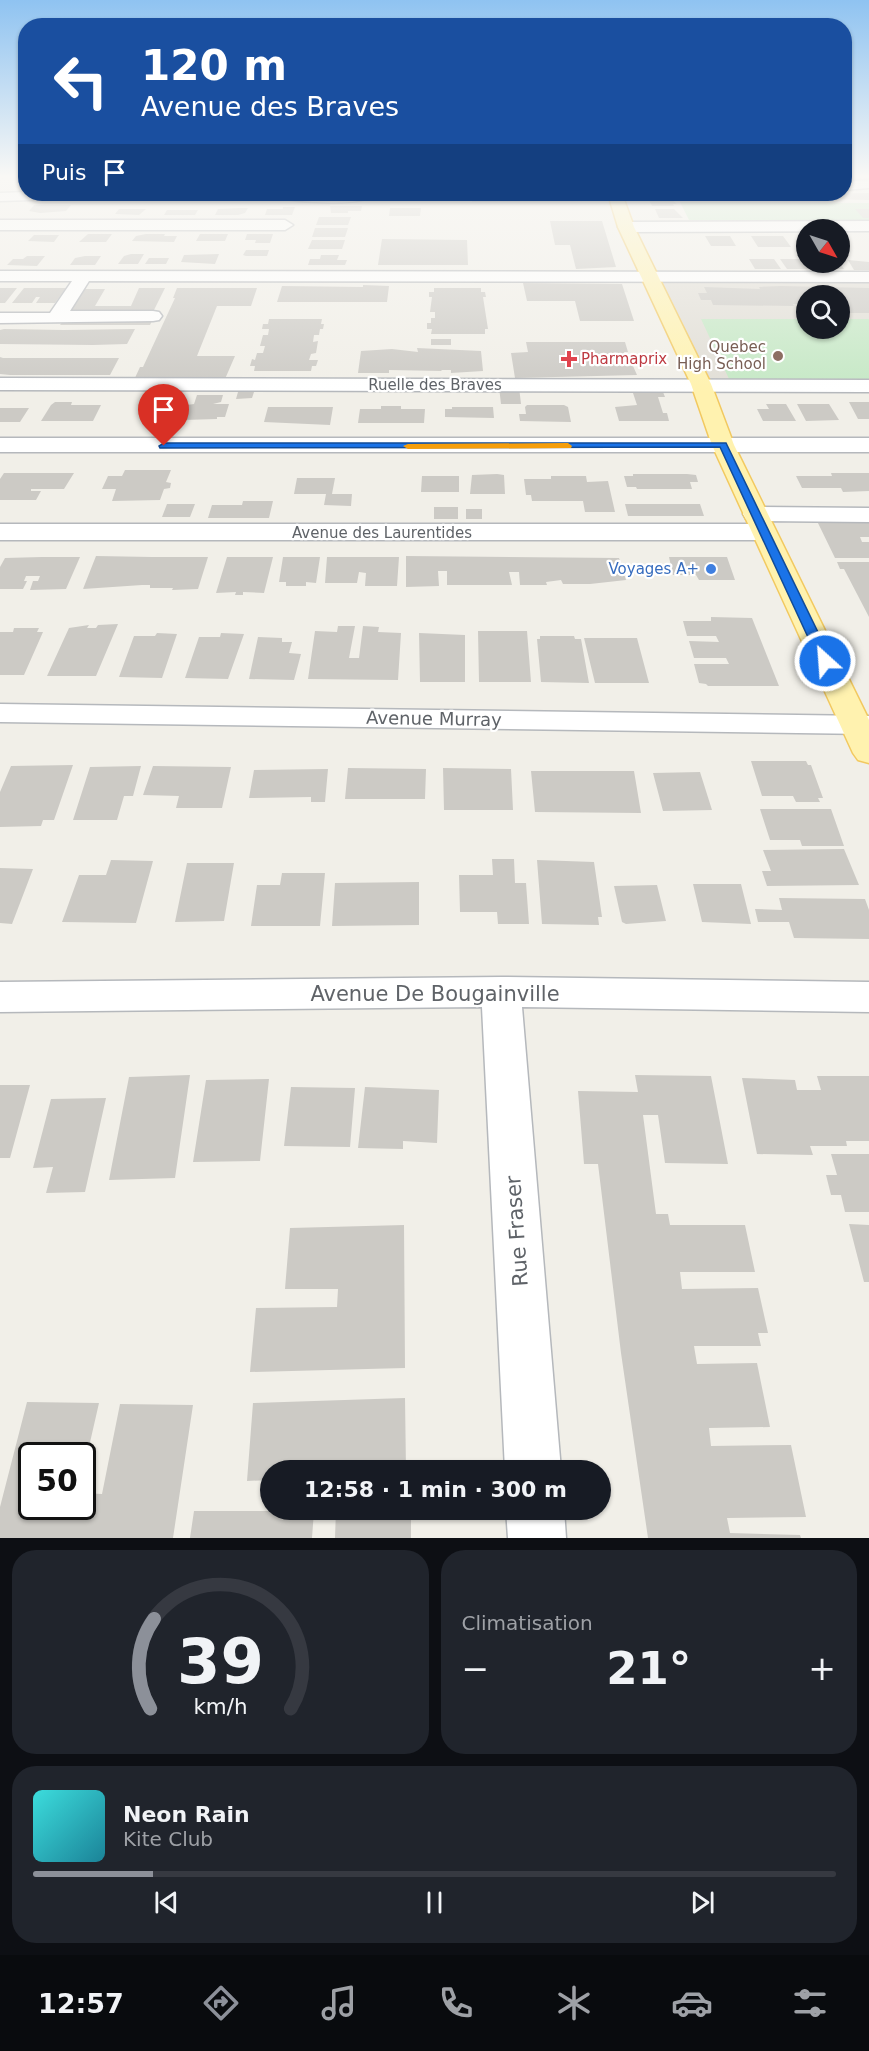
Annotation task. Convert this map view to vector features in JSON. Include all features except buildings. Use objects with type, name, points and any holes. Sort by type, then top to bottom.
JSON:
[{"type":"main road","points":[[636,249],[701,384],[723,445],[759,523],[865,734]]},
{"type":"street","points":[[0,276],[869,277]]},
{"type":"street","points":[[0,318],[60,311],[84,276]]},
{"type":"street","points":[[0,306],[153,316]]},
{"type":"street","name":"Ruelle des Braves","points":[[6,384],[869,386]]},
{"type":"street","points":[[0,445],[514,447],[869,445]]},
{"type":"street","name":"Avenue des Laurentides","points":[[0,532],[759,523],[869,514]]},
{"type":"street","name":"Avenue Murray","points":[[0,713],[865,734]]},
{"type":"street","name":"Avenue De Bougainville","points":[[0,997],[501,992],[869,997]]},
{"type":"street","name":"Rue Fraser","points":[[501,992],[532,1460]]},
{"type":"street","points":[[536,1520],[537,1538]]},
{"type":"shaded area","name":"Quebec High School","points":[[649,276],[869,279],[869,386],[701,384]]},
{"type":"green space","points":[[701,319],[796,319],[796,339],[850,339],[850,319],[869,319],[869,381],[730,381]]},
{"type":"slow traffic","points":[[408,446],[568,446]]},
{"type":"place","name":"Quebec High School","points":[[778,356]]},
{"type":"place","name":"Pharmaprix","points":[[569,359]]},
{"type":"place","name":"Voyages A+","points":[[711,569]]},
{"type":"route","points":[[164,446],[723,445],[825,661]]}]
